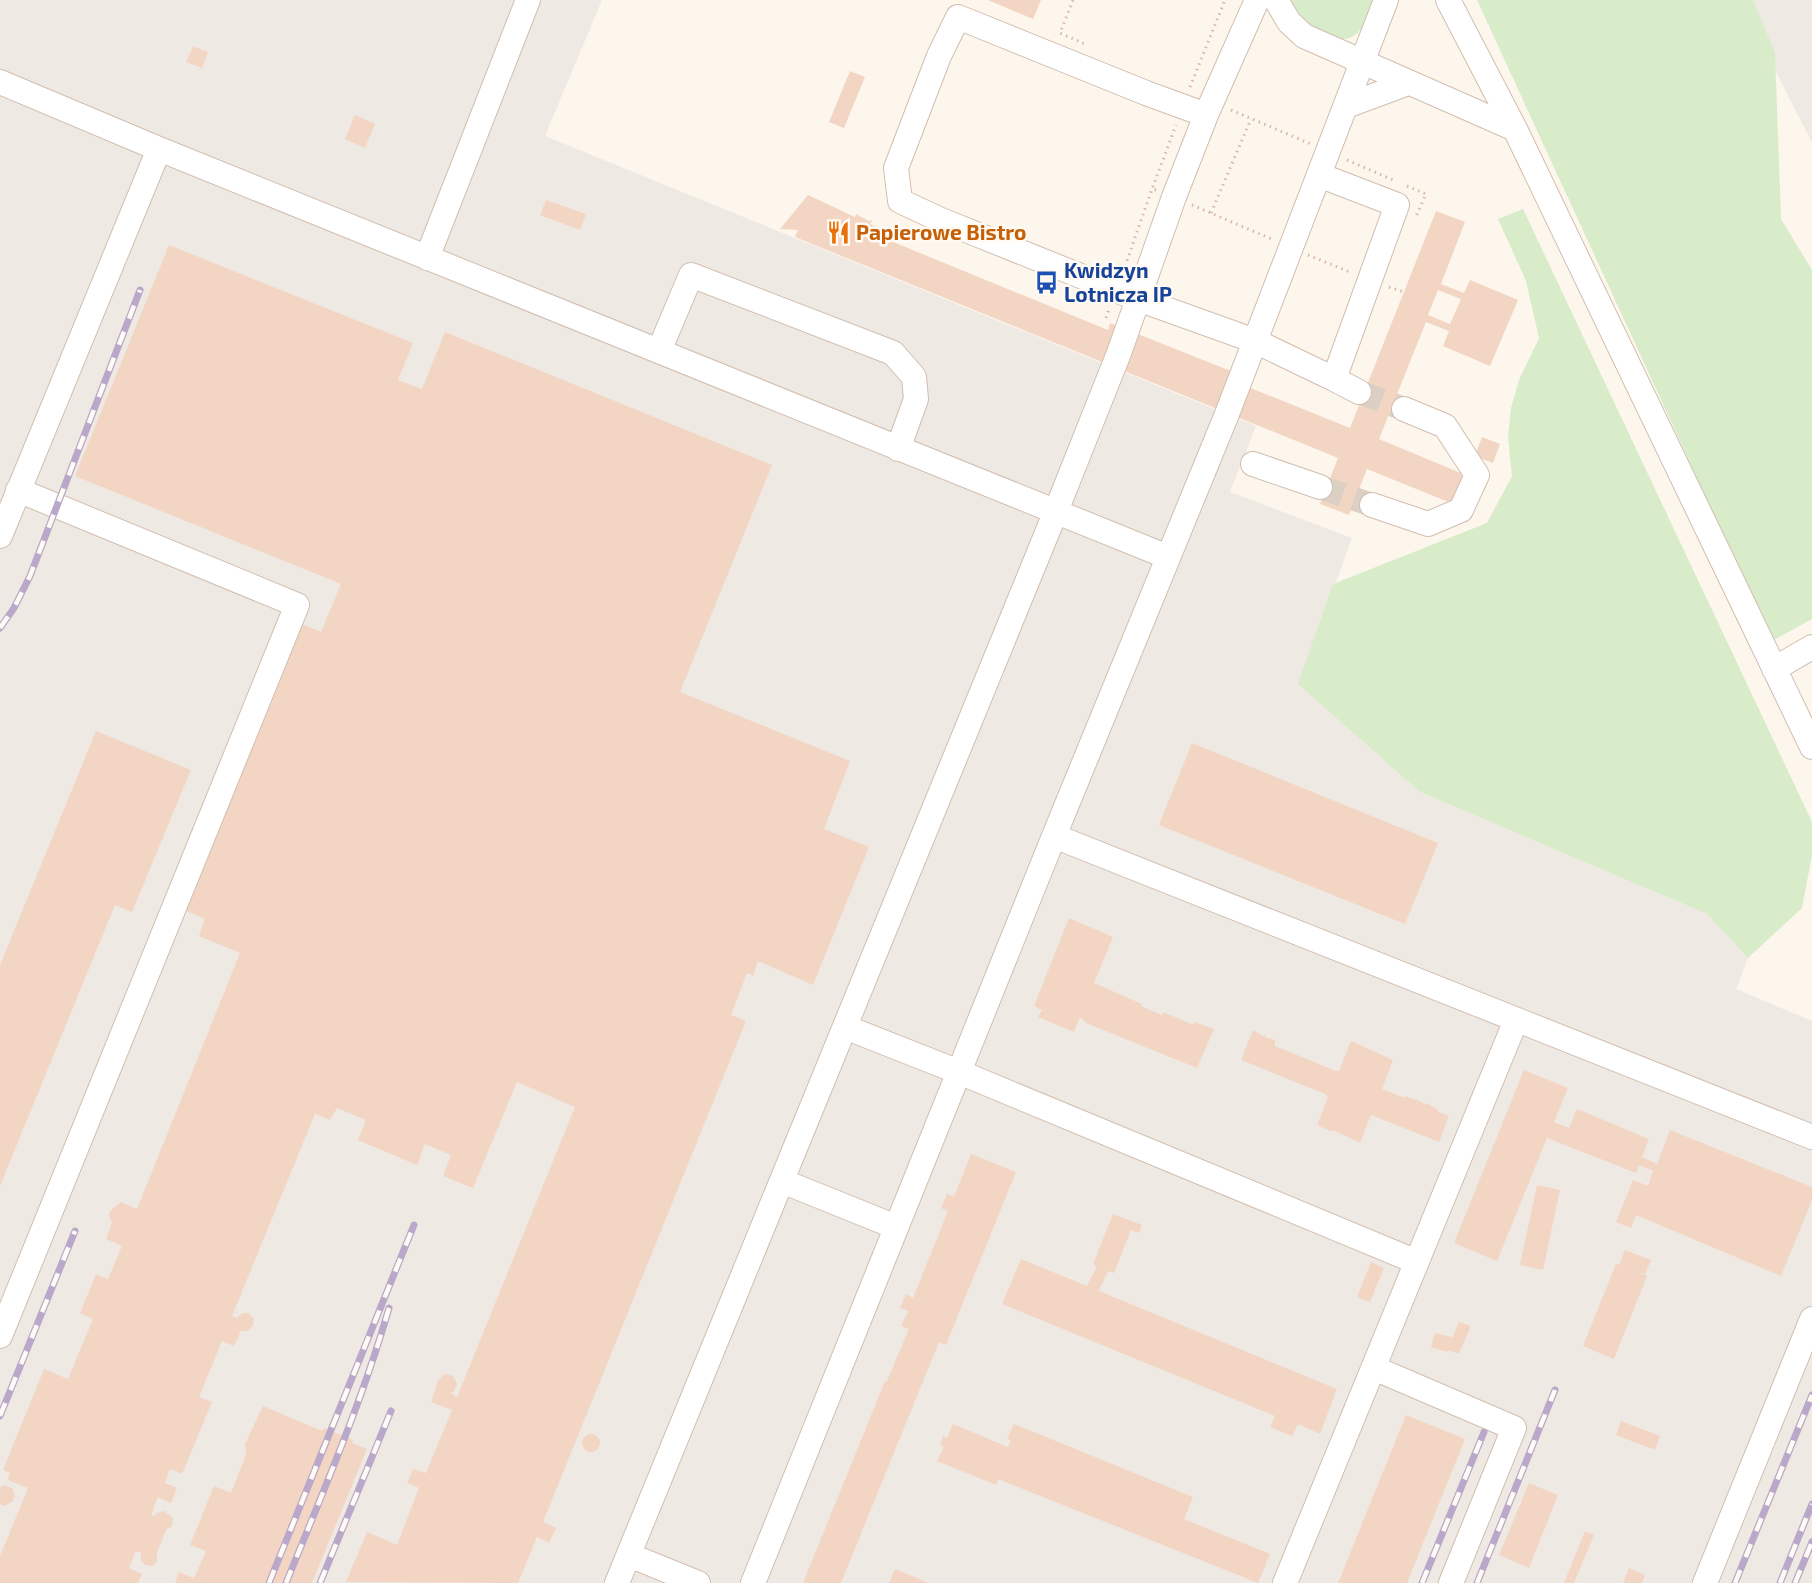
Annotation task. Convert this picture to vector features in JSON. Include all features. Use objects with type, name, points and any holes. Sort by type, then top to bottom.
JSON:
[{"type":"lane","points":[[427,258],[528,0]]},
{"type":"lane","points":[[617,1583],[1119,353],[1127,294],[1163,193],[1206,115],[1257,0]]},
{"type":"lane","points":[[1276,0],[1289,22],[1304,36],[1515,129]]},
{"type":"lane","points":[[753,1583],[1256,341],[1386,0]]},
{"type":"lane","points":[[1448,0],[1515,129],[1812,747]]},
{"type":"lane","points":[[1206,115],[958,17],[939,56],[896,168],[900,201],[941,220],[1127,294],[1256,341],[1359,392]]},
{"type":"lane","points":[[0,82],[427,258],[1168,557]]},
{"type":"lane","points":[[1346,106],[1408,83]]},
{"type":"lane","points":[[0,536],[159,149]]},
{"type":"lane","points":[[1319,175],[1397,205],[1334,379]]},
{"type":"lane","points":[[659,351],[691,275],[893,354],[914,377],[916,399],[898,449]]},
{"type":"lane","points":[[1372,505],[1428,524],[1461,510],[1477,475],[1445,426],[1404,409]]},
{"type":"lane","points":[[1253,465],[1320,487]]},
{"type":"lane","points":[[0,1336],[297,605],[18,490]]},
{"type":"lane","points":[[1774,669],[1812,647]]},
{"type":"lane","points":[[1054,836],[1812,1137]]},
{"type":"lane","points":[[1285,1583],[1516,1020]]},
{"type":"lane","points":[[845,1027],[1417,1262]]},
{"type":"lane","points":[[782,1181],[896,1227]]},
{"type":"lane","points":[[1705,1583],[1812,1319]]},
{"type":"lane","points":[[1374,1368],[1514,1428],[1451,1583]]},
{"type":"lane","points":[[629,1555],[698,1583]]},
{"type":"path","points":[[1073,0],[1060,33],[1090,47]]},
{"type":"path","points":[[1187,93],[1225,0]]},
{"type":"path","points":[[1211,213],[1251,119]]},
{"type":"path","points":[[1106,318],[1127,294],[1163,193]]},
{"type":"shaded area","points":[[0,0],[602,0],[545,136],[1256,426],[1230,492],[1352,538],[1299,684],[1420,792],[1707,914],[1748,958],[1736,989],[1812,1021],[1812,1583],[0,1583]]},
{"type":"shaded area","points":[[1740,0],[1812,0],[1812,143]]},
{"type":"green space","points":[[1287,0],[1372,0],[1361,29],[1355,35],[1340,39],[1330,37],[1302,24]]},
{"type":"green space","points":[[1477,0],[1753,0],[1775,53],[1781,219],[1812,270],[1812,619],[1772,641]]},
{"type":"green space","points":[[1523,209],[1812,822],[1812,855],[1802,908],[1748,958],[1707,914],[1420,792],[1298,684],[1333,584],[1487,523],[1512,476],[1508,437],[1511,408],[1519,380],[1539,338],[1526,281],[1498,219]]},
{"type":"building","points":[[988,0],[1041,0],[1033,19]]},
{"type":"building","points":[[193,46],[208,52],[202,68],[186,62]]},
{"type":"building","points":[[850,71],[865,77],[844,128],[829,122]]},
{"type":"building","points":[[355,115],[375,124],[365,148],[345,139]]},
{"type":"building","points":[[808,195],[855,217],[856,214],[871,220],[870,224],[881,229],[878,236],[1108,330],[1110,323],[1251,379],[1248,387],[1350,428],[1436,211],[1465,222],[1441,284],[1464,293],[1470,280],[1518,300],[1490,366],[1443,346],[1449,331],[1426,322],[1379,439],[1463,474],[1451,503],[1367,469],[1349,515],[1320,504],[1338,458],[795,237],[798,230],[780,229]],"holes":[[[1438,290],[1461,299],[1450,324],[1428,315]]]},
{"type":"building","points":[[546,200],[586,214],[580,230],[540,215]]},
{"type":"building","points":[[169,245],[413,343],[398,380],[422,389],[445,332],[772,465],[680,692],[850,761],[824,829],[869,847],[813,985],[758,961],[753,976],[747,973],[731,1015],[746,1021],[543,1522],[556,1528],[549,1543],[537,1537],[518,1583],[346,1582],[367,1532],[397,1545],[419,1488],[407,1483],[413,1469],[426,1473],[452,1410],[431,1402],[438,1381],[447,1374],[454,1377],[457,1384],[451,1393],[457,1397],[575,1107],[517,1082],[473,1188],[443,1176],[451,1155],[425,1144],[417,1165],[358,1140],[366,1120],[337,1108],[330,1120],[315,1114],[232,1316],[237,1318],[242,1313],[249,1313],[254,1319],[253,1325],[248,1331],[241,1331],[234,1346],[222,1341],[199,1397],[212,1402],[182,1474],[170,1469],[165,1483],[177,1488],[171,1503],[158,1497],[151,1515],[154,1516],[164,1511],[173,1518],[172,1526],[166,1530],[157,1552],[157,1562],[152,1566],[145,1565],[141,1560],[141,1553],[136,1551],[129,1568],[142,1574],[138,1583],[0,1583],[0,1556],[28,1488],[8,1480],[10,1473],[3,1470],[44,1369],[68,1379],[93,1319],[80,1313],[96,1274],[108,1279],[122,1246],[106,1239],[112,1223],[109,1216],[110,1211],[121,1202],[137,1209],[240,953],[199,936],[205,919],[181,909],[297,622],[321,632],[341,584],[75,476]]},
{"type":"building","points":[[1482,437],[1500,444],[1493,463],[1475,456]]},
{"type":"building","points":[[96,731],[191,770],[132,912],[115,905],[0,1186],[0,965]]},
{"type":"building","points":[[1192,743],[1438,843],[1405,924],[1159,825]]},
{"type":"building","points":[[1069,918],[1113,937],[1094,983],[1162,1015],[1163,1012],[1194,1025],[1195,1022],[1214,1029],[1197,1068],[1086,1023],[1080,1017],[1074,1032],[1038,1017],[1042,1010],[1034,1006]]},
{"type":"building","points":[[1253,1030],[1263,1036],[1266,1033],[1265,1037],[1275,1040],[1275,1046],[1336,1071],[1339,1071],[1351,1041],[1393,1060],[1382,1089],[1405,1098],[1405,1096],[1416,1099],[1426,1105],[1426,1103],[1449,1116],[1439,1142],[1371,1115],[1360,1143],[1317,1125],[1328,1097],[1325,1094],[1241,1060]]},
{"type":"building","points":[[1524,1070],[1568,1088],[1554,1122],[1569,1128],[1577,1109],[1649,1139],[1642,1157],[1657,1164],[1670,1130],[1812,1187],[1812,1200],[1781,1276],[1636,1215],[1631,1228],[1616,1222],[1633,1180],[1648,1186],[1653,1171],[1639,1165],[1636,1173],[1547,1138],[1497,1261],[1454,1243]]},
{"type":"building","points":[[971,1154],[1016,1172],[946,1345],[939,1342],[841,1583],[803,1583],[885,1381],[887,1381],[909,1329],[901,1326],[908,1311],[900,1308],[906,1294],[913,1298],[948,1211],[941,1208],[947,1194],[954,1197]]},
{"type":"building","points":[[1537,1185],[1560,1190],[1543,1270],[1520,1265]]},
{"type":"building","points":[[1113,1214],[1142,1225],[1139,1233],[1131,1230],[1114,1273],[1108,1271],[1099,1291],[1337,1389],[1320,1434],[1298,1424],[1292,1436],[1270,1427],[1275,1416],[1002,1304],[1021,1259],[1087,1286],[1097,1266],[1093,1264]]},
{"type":"building","points":[[1625,1250],[1651,1260],[1645,1274],[1635,1271],[1647,1276],[1614,1359],[1583,1346],[1616,1264],[1619,1265]]},
{"type":"building","points":[[1371,1262],[1384,1268],[1370,1302],[1357,1297]]},
{"type":"building","points":[[1459,1322],[1471,1326],[1459,1354],[1431,1347],[1435,1333],[1452,1337],[1449,1346]]},
{"type":"building","points":[[263,1406],[322,1431],[324,1428],[353,1440],[352,1443],[367,1449],[312,1583],[175,1583],[179,1572],[194,1578],[206,1551],[190,1545],[214,1486],[231,1493],[247,1452],[244,1446]]},
{"type":"building","points":[[1406,1415],[1465,1439],[1407,1583],[1338,1583]]},
{"type":"building","points":[[1621,1421],[1660,1436],[1655,1450],[1616,1435]]},
{"type":"building","points":[[953,1424],[1008,1447],[1011,1441],[1007,1439],[1014,1424],[1193,1497],[1184,1519],[1270,1554],[1258,1583],[998,1479],[996,1485],[937,1461],[944,1447],[940,1445],[943,1436],[947,1438]]},
{"type":"building","points":[[591,1434],[597,1437],[600,1443],[597,1449],[591,1452],[585,1449],[582,1443],[585,1437]]},
{"type":"building","points":[[1529,1483],[1558,1495],[1529,1568],[1499,1555]]},
{"type":"building","points":[[5,1485],[13,1489],[15,1496],[12,1502],[4,1506],[0,1504],[0,1487]]},
{"type":"building","points":[[1585,1531],[1594,1535],[1574,1583],[1564,1583]]},
{"type":"building","points":[[1629,1568],[1645,1575],[1642,1583],[1623,1583]]},
{"type":"building","points":[[895,1569],[929,1583],[889,1583]]},
{"type":"tunnel","points":[[1359,392],[1404,409]]},
{"type":"tunnel","points":[[1320,487],[1372,505]]},
{"type":"railway","points":[[0,628],[14,608],[30,576],[140,290]]},
{"type":"railway","points":[[269,1583],[414,1225]]},
{"type":"railway","points":[[0,1416],[75,1231]]},
{"type":"railway","points":[[286,1583],[354,1412],[389,1308]]},
{"type":"railway","points":[[1477,1583],[1555,1390]]},
{"type":"railway","points":[[1735,1583],[1812,1395]]},
{"type":"railway","points":[[320,1583],[391,1411]]},
{"type":"railway","points":[[1422,1583],[1484,1432]]},
{"type":"railway","points":[[1780,1583],[1812,1504]]},
{"type":"railway","points":[[1795,1583],[1812,1542]]},
{"type":"place","name":"Papierowe Bistro","points":[[838,233]]},
{"type":"place","name":"Kwidzyn Lotnicza IP","points":[[1046,283]]}]
